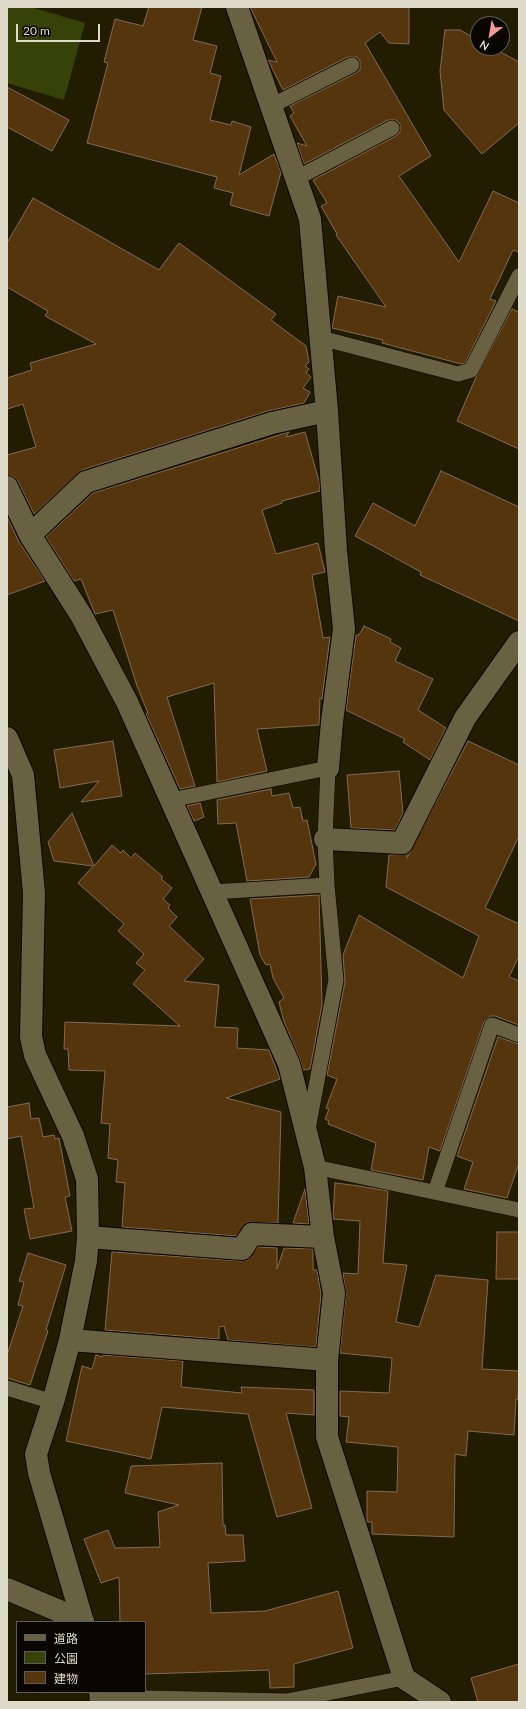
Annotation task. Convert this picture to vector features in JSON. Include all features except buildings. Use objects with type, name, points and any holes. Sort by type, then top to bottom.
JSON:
[{"type":"street","points":[[237,7],[310,219],[327,411],[336,551],[344,629],[332,722],[328,768]]},
{"type":"street","points":[[30,534],[86,482],[272,423],[327,411]]},
{"type":"street","points":[[7,487],[30,534],[81,615],[127,702],[289,1064],[314,1167],[334,1293],[327,1360],[327,1437],[404,1678],[440,1702]]},
{"type":"street","points":[[325,839],[402,843],[465,718],[519,642]]},
{"type":"street","points":[[7,738],[23,775],[34,893],[31,1037],[35,1055],[73,1136],[86,1179],[88,1237],[86,1260],[70,1340],[53,1402],[36,1454],[39,1473],[83,1621]]},
{"type":"street","points":[[88,1237],[242,1249],[252,1234],[324,1237]]},
{"type":"street","points":[[70,1340],[327,1360]]},
{"type":"street","points":[[7,1589],[81,1621]]},
{"type":"lane","points":[[271,106],[352,65]]},
{"type":"lane","points":[[297,178],[392,128]]},
{"type":"lane","points":[[321,338],[458,374],[471,370],[519,276]]},
{"type":"lane","points":[[171,800],[328,768],[325,839],[327,885],[336,980],[307,1135]]},
{"type":"lane","points":[[212,892],[327,885]]},
{"type":"lane","points":[[435,1192],[492,1025],[519,1035]]},
{"type":"lane","points":[[314,1167],[519,1210]]},
{"type":"lane","points":[[7,1388],[53,1402]]},
{"type":"lane","points":[[101,1697],[287,1701],[404,1678]]},
{"type":"green space","points":[[7,7],[31,7],[85,23],[64,100],[7,83]]}]
